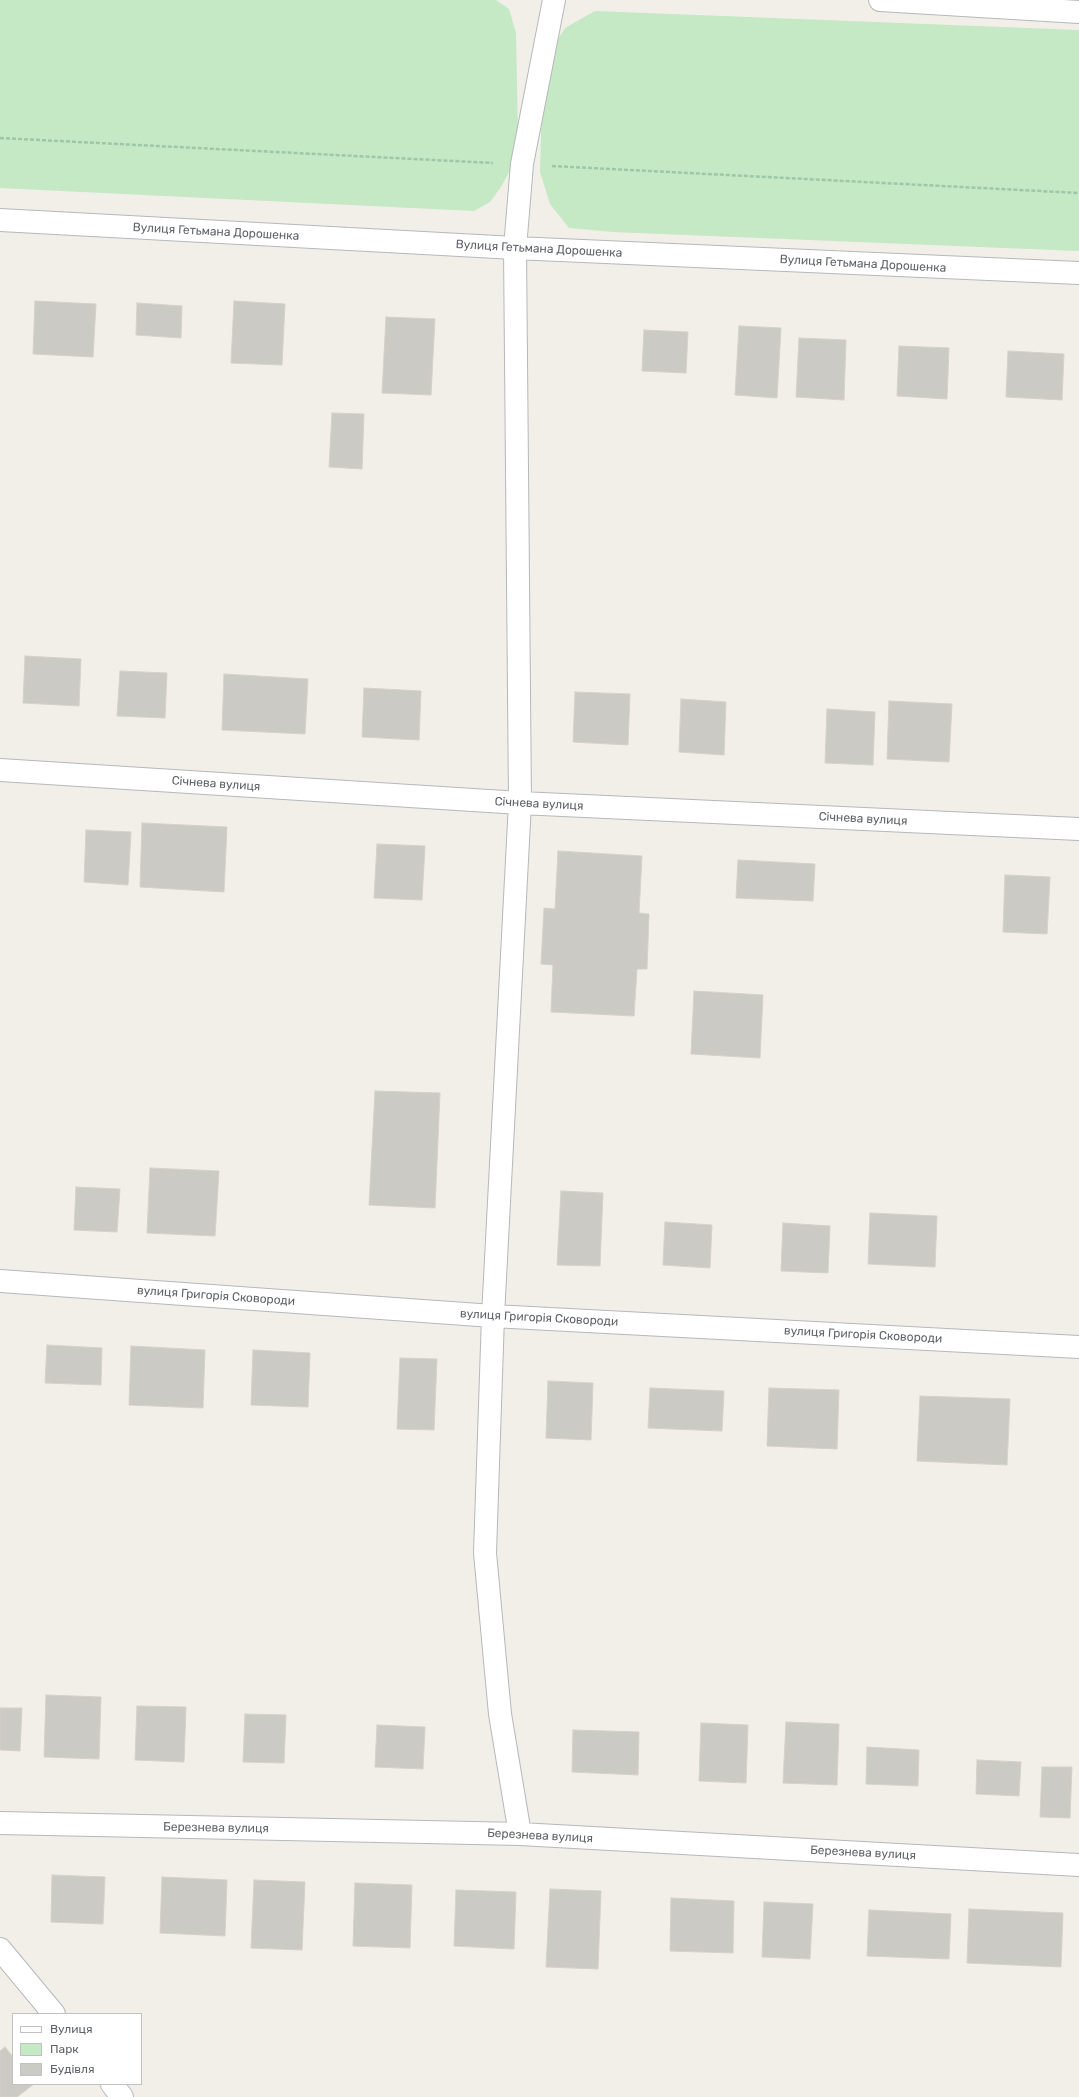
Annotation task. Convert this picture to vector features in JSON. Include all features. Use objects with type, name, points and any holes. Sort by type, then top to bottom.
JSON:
[{"type":"street","points":[[520,1834],[500,1714],[485,1553],[493,1316],[520,803],[516,248],[522,164],[554,0]]},
{"type":"street","points":[[880,0],[1079,12]]},
{"type":"street","name":"Вулиця Гетьмана Дорошенка","points":[[0,220],[516,248],[1079,274]]},
{"type":"street","name":"Січнева вулиця","points":[[0,770],[520,803],[1079,829]]},
{"type":"street","name":"вулиця Григорія Сковороди","points":[[0,1281],[493,1316],[1079,1347]]},
{"type":"street","name":"Березнева вулиця","points":[[0,1823],[520,1834],[1079,1865]]},
{"type":"street","points":[[0,1949],[53,2013]]},
{"type":"street","points":[[113,2085],[122,2097]]},
{"type":"green space","points":[[0,0],[496,0],[509,9],[516,33],[518,135],[510,170],[501,187],[490,202],[474,211],[0,188]]},
{"type":"green space","points":[[595,11],[1079,30],[1079,251],[613,232],[569,228],[550,204],[540,172],[543,64],[565,28]]},
{"type":"building","points":[[35,301],[96,304],[93,357],[33,354]]},
{"type":"building","points":[[234,301],[285,304],[282,365],[231,363]]},
{"type":"building","points":[[137,303],[182,306],[181,338],[136,335]]},
{"type":"building","points":[[386,317],[435,319],[431,395],[382,393]]},
{"type":"building","points":[[739,326],[781,328],[777,398],[735,395]]},
{"type":"building","points":[[644,330],[688,332],[686,373],[642,371]]},
{"type":"building","points":[[799,338],[846,340],[844,400],[796,397]]},
{"type":"building","points":[[899,346],[949,348],[947,399],[897,396]]},
{"type":"building","points":[[1008,351],[1064,354],[1062,400],[1006,397]]},
{"type":"building","points":[[332,413],[364,414],[362,469],[329,467]]},
{"type":"building","points":[[25,656],[81,659],[79,706],[23,703]]},
{"type":"building","points":[[120,671],[167,673],[165,718],[117,716]]},
{"type":"building","points":[[224,674],[308,679],[305,734],[222,730]]},
{"type":"building","points":[[364,688],[421,691],[419,740],[362,737]]},
{"type":"building","points":[[575,692],[630,694],[628,745],[573,742]]},
{"type":"building","points":[[681,699],[726,702],[724,755],[679,752]]},
{"type":"building","points":[[889,701],[952,704],[949,762],[887,759]]},
{"type":"building","points":[[827,709],[875,712],[873,765],[825,763]]},
{"type":"building","points":[[142,823],[227,827],[224,892],[140,887]]},
{"type":"building","points":[[86,830],[131,832],[128,885],[84,882]]},
{"type":"building","points":[[377,844],[425,846],[422,900],[374,898]]},
{"type":"building","points":[[558,851],[642,856],[639,913],[649,914],[647,969],[637,969],[634,1016],[551,1012],[553,965],[541,964],[544,908],[555,909]]},
{"type":"building","points":[[738,860],[815,864],[813,901],[736,898]]},
{"type":"building","points":[[1005,875],[1050,877],[1047,934],[1003,932]]},
{"type":"building","points":[[694,991],[763,995],[760,1058],[691,1054]]},
{"type":"building","points":[[375,1091],[440,1093],[435,1208],[369,1205]]},
{"type":"building","points":[[150,1168],[219,1171],[215,1236],[147,1233]]},
{"type":"building","points":[[76,1187],[120,1189],[117,1232],[74,1230]]},
{"type":"building","points":[[561,1191],[603,1193],[600,1266],[557,1265]]},
{"type":"building","points":[[870,1213],[937,1216],[935,1267],[868,1264]]},
{"type":"building","points":[[665,1222],[712,1225],[710,1268],[663,1265]]},
{"type":"building","points":[[783,1223],[830,1226],[828,1273],[781,1271]]},
{"type":"building","points":[[47,1345],[102,1348],[101,1385],[45,1383]]},
{"type":"building","points":[[131,1346],[205,1350],[203,1408],[129,1405]]},
{"type":"building","points":[[253,1350],[310,1353],[308,1407],[251,1405]]},
{"type":"building","points":[[400,1358],[437,1359],[434,1430],[397,1429]]},
{"type":"building","points":[[548,1381],[593,1383],[591,1440],[546,1438]]},
{"type":"building","points":[[650,1388],[724,1391],[722,1431],[648,1428]]},
{"type":"building","points":[[769,1388],[839,1390],[837,1449],[767,1446]]},
{"type":"building","points":[[920,1396],[1010,1399],[1007,1465],[917,1461]]},
{"type":"building","points":[[46,1695],[101,1697],[99,1759],[44,1757]]},
{"type":"building","points":[[137,1706],[186,1707],[184,1762],[135,1760]]},
{"type":"building","points":[[0,1708],[22,1708],[20,1751],[0,1750]]},
{"type":"building","points":[[245,1714],[286,1715],[284,1763],[243,1762]]},
{"type":"building","points":[[786,1722],[839,1724],[837,1785],[783,1783]]},
{"type":"building","points":[[701,1723],[748,1725],[746,1783],[699,1781]]},
{"type":"building","points":[[377,1725],[425,1727],[423,1769],[375,1767]]},
{"type":"building","points":[[573,1730],[639,1732],[638,1775],[572,1772]]},
{"type":"building","points":[[867,1747],[919,1750],[918,1786],[866,1784]]},
{"type":"building","points":[[977,1760],[1021,1762],[1019,1796],[976,1794]]},
{"type":"building","points":[[1042,1767],[1072,1767],[1070,1818],[1040,1817]]},
{"type":"building","points":[[52,1875],[105,1877],[103,1924],[51,1922]]},
{"type":"building","points":[[162,1877],[227,1880],[225,1936],[160,1933]]},
{"type":"building","points":[[254,1880],[305,1882],[302,1950],[251,1948]]},
{"type":"building","points":[[355,1883],[412,1885],[410,1948],[353,1946]]},
{"type":"building","points":[[550,1889],[601,1891],[598,1969],[546,1967]]},
{"type":"building","points":[[456,1890],[516,1892],[514,1949],[454,1946]]},
{"type":"building","points":[[671,1898],[734,1901],[733,1953],[670,1951]]},
{"type":"building","points":[[764,1902],[813,1904],[810,1959],[762,1957]]},
{"type":"building","points":[[969,1909],[1063,1913],[1061,1967],[967,1963]]},
{"type":"building","points":[[869,1910],[951,1914],[949,1959],[867,1956]]},
{"type":"building","points":[[5,2047],[12,2056],[12,2085],[33,2085],[17,2097],[0,2097],[0,2051]]}]
